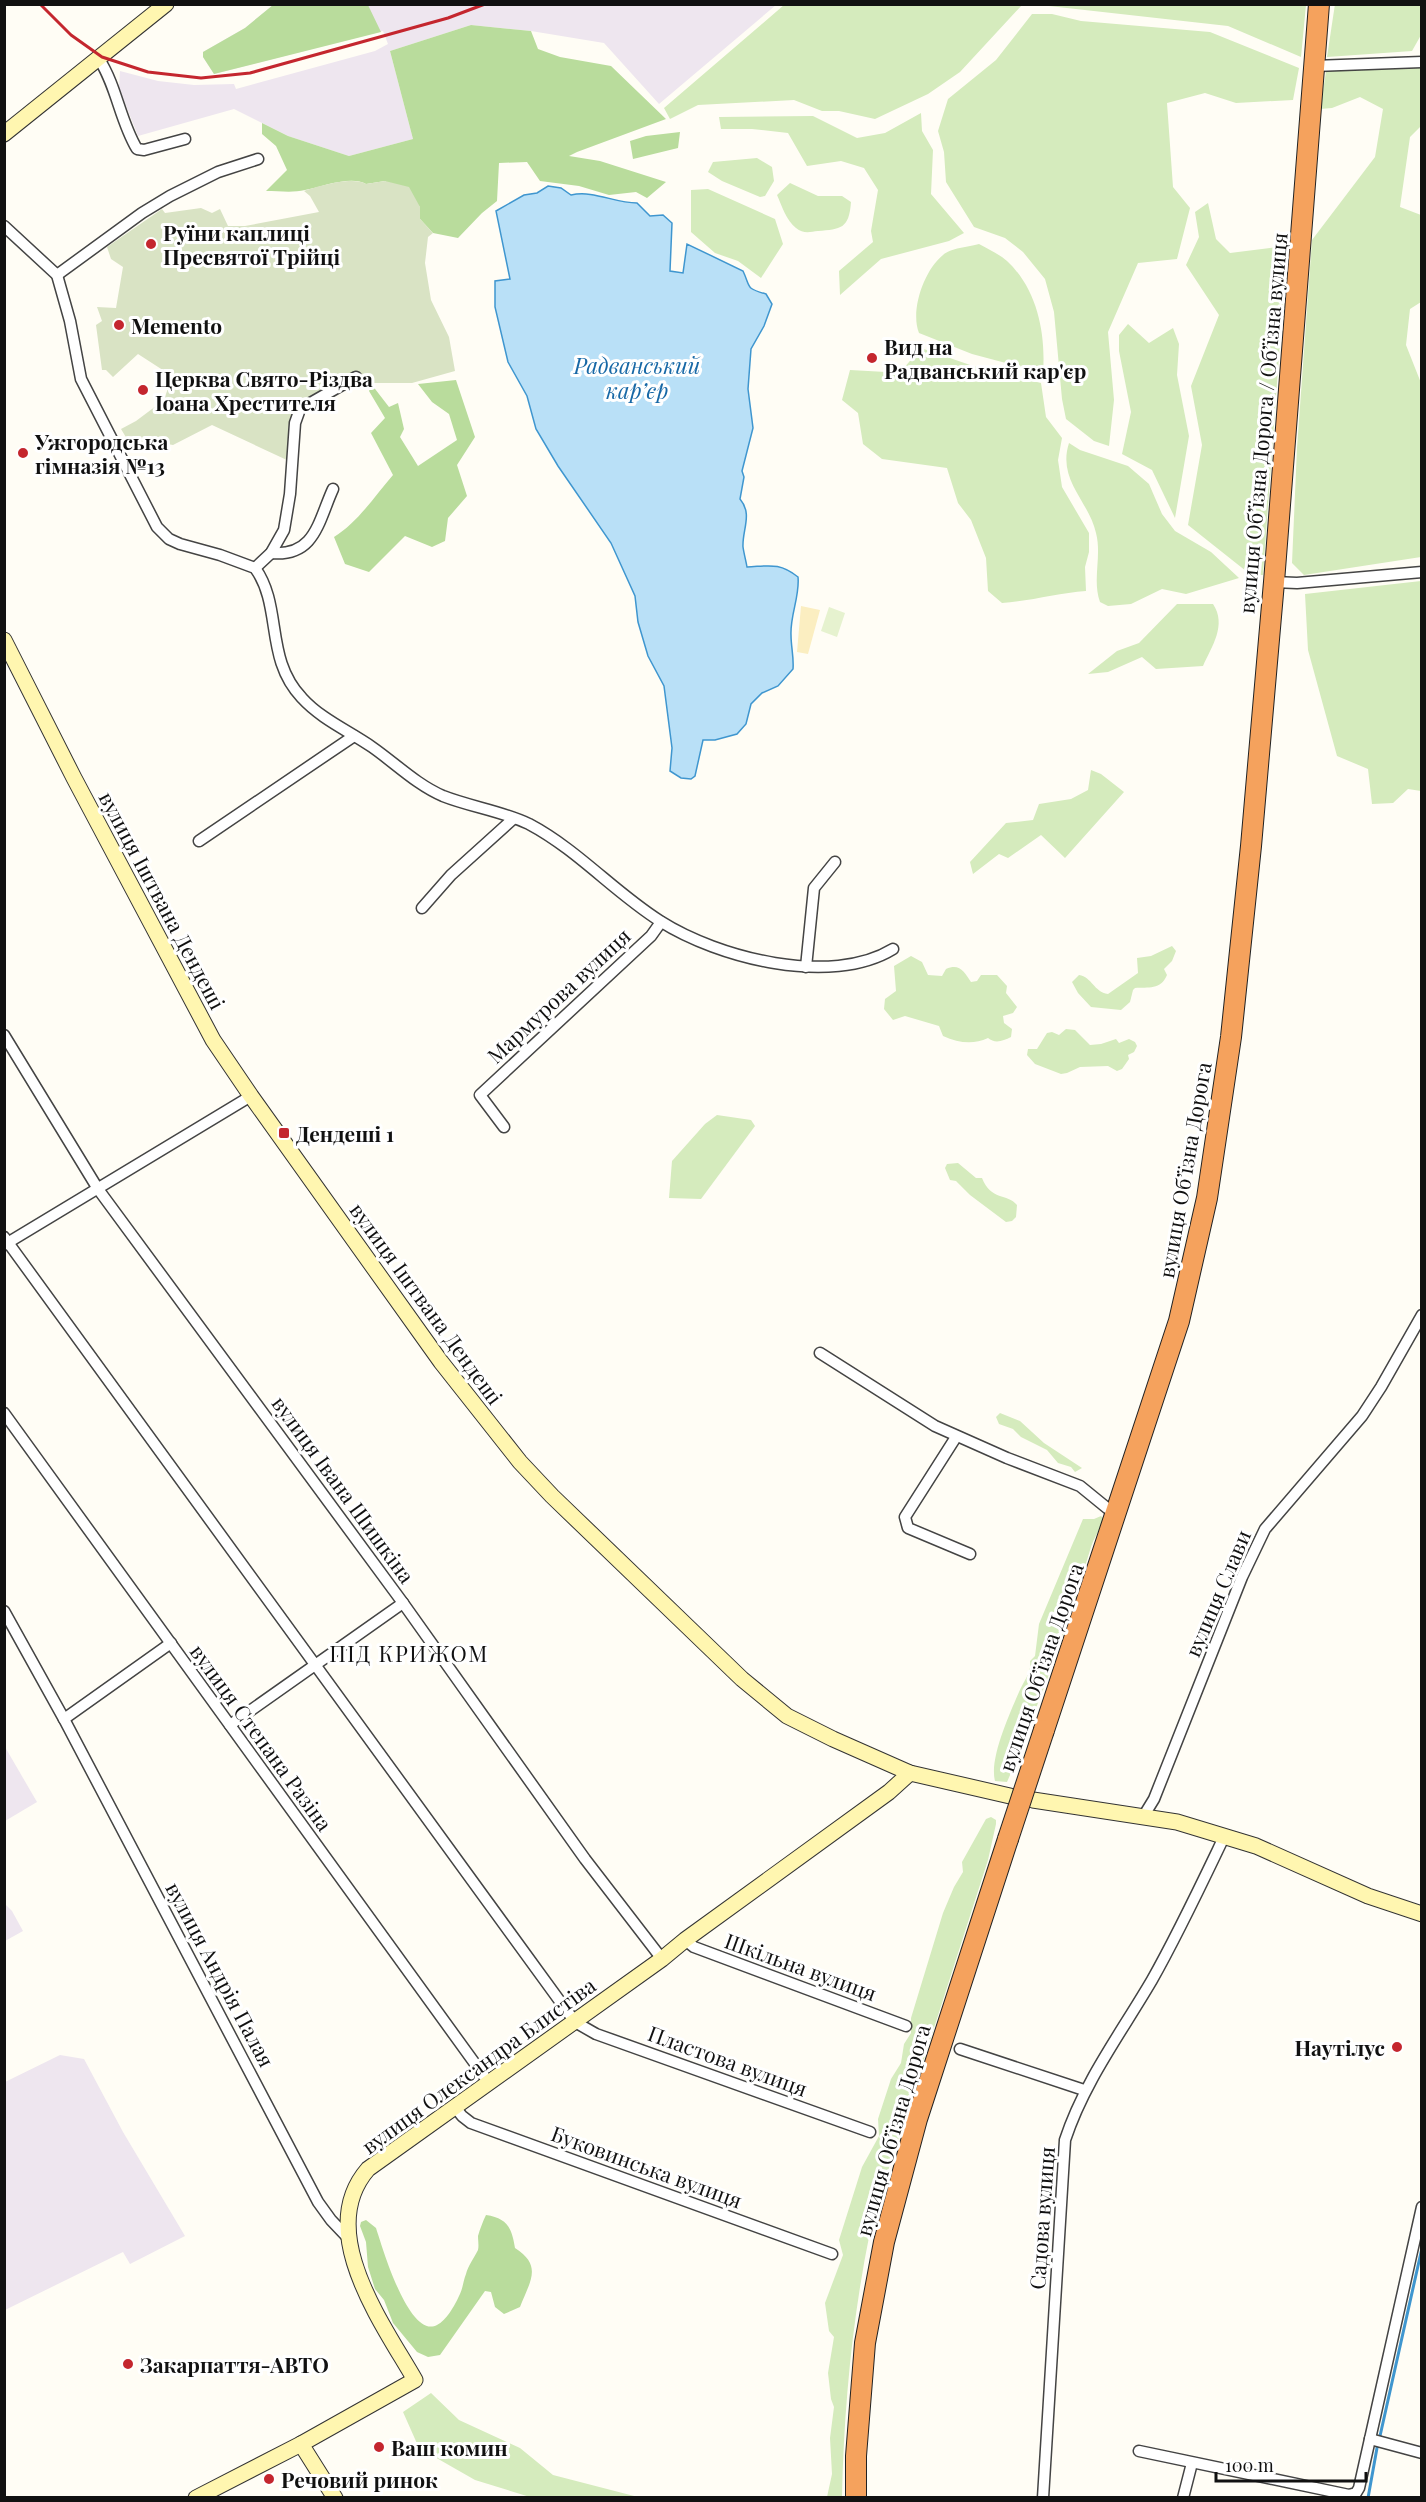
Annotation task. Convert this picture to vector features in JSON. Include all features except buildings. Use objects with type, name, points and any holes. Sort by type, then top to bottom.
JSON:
[{"type":"highway","name":"вулиця Обʼїзна Дорога / Обʼїзна вулиця","points":[[1251,846],[1314,66],[1321,7]]},
{"type":"highway","name":"вулиця Обʼїзна Дорога","points":[[856,2498],[856,2456],[865,2343],[884,2242],[917,2119],[1179,1322],[1208,1198],[1231,1037],[1251,846]]},
{"type":"street","points":[[4,134],[166,4]]},
{"type":"street","points":[[99,59],[108,72],[124,124],[137,149],[144,150],[185,139]]},
{"type":"street","points":[[1314,66],[1421,60]]},
{"type":"street","points":[[57,275],[135,218],[170,196],[218,172],[258,159]]},
{"type":"street","points":[[4,226],[57,275],[68,312],[81,379],[150,517],[169,539],[255,568],[265,586],[276,649],[288,678],[302,699],[429,788],[460,802],[528,824],[569,850],[661,922],[684,934],[741,956],[806,967],[854,963],[881,956],[893,949]]},
{"type":"street","points":[[255,568],[271,553],[281,538],[286,522],[295,423],[300,409],[356,377]]},
{"type":"street","points":[[271,553],[282,554],[299,550],[309,541],[333,489]]},
{"type":"street","points":[[1274,582],[1297,583],[1422,572]]},
{"type":"street","name":"вулиця Іштвана Дендеші","points":[[4,640],[74,778],[213,1040],[459,1387],[511,1452],[552,1496],[765,1700],[800,1723],[910,1773],[1010,1796]]},
{"type":"street","points":[[199,841],[354,735]]},
{"type":"street","points":[[422,908],[451,875],[513,819]]},
{"type":"street","points":[[806,967],[814,888],[835,862]]},
{"type":"street","name":"Мармурова вулиця","points":[[504,1127],[480,1095],[651,936],[661,922]]},
{"type":"street","name":"вулиця Івана Шишкіна","points":[[4,1035],[98,1189],[404,1603],[585,1859],[662,1959]]},
{"type":"street","points":[[251,1096],[98,1189],[6,1241],[575,2022]]},
{"type":"street","name":"вулиця Слави","points":[[1143,1817],[1154,1799],[1242,1577],[1265,1529],[1362,1416],[1422,1315]]},
{"type":"street","points":[[820,1353],[886,1397],[956,1437],[1080,1486],[1107,1508],[1118,1513]]},
{"type":"street","name":"вулиця Степана Разіна","points":[[4,1413],[489,2083]]},
{"type":"street","points":[[956,1437],[905,1517],[905,1523],[908,1528],[969,1554]]},
{"type":"street","points":[[230,1725],[404,1603]]},
{"type":"street","name":"вулиця Андрія Палая","points":[[4,1611],[64,1719],[318,2202],[331,2220],[351,2240]]},
{"type":"street","points":[[64,1719],[171,1643]]},
{"type":"street","name":"вулиця Олександра Блистіва","points":[[196,2498],[301,2444],[415,2380],[360,2282],[353,2261],[352,2195],[361,2178],[379,2160],[662,1959],[889,1792],[910,1773]]},
{"type":"street","points":[[1033,1800],[1177,1822],[1256,1846],[1368,1896],[1422,1914]]},
{"type":"street","name":"Садова вулиця","points":[[1043,2498],[1064,2149],[1067,2133],[1084,2090],[1173,1941],[1224,1837]]},
{"type":"street","name":"Шкільна вулиця","points":[[685,1940],[694,1947],[906,2026]]},
{"type":"street","name":"Пластова вулиця","points":[[575,2022],[596,2034],[870,2132]]},
{"type":"street","points":[[960,2049],[1084,2090]]},
{"type":"street","name":"Буковинська вулиця","points":[[455,2107],[471,2123],[832,2254]]},
{"type":"street","points":[[1139,2451],[1348,2495],[1356,2493],[1422,2207]]},
{"type":"street","points":[[1370,2439],[1422,2453]]},
{"type":"street","points":[[301,2444],[335,2498]]},
{"type":"street","points":[[1183,2498],[1192,2463]]},
{"type":"shaded area","points":[[273,5],[776,5],[659,104],[604,43],[531,31],[471,25],[390,51],[413,139],[349,156],[288,136],[234,109],[138,136],[119,88],[120,71],[158,81],[194,85],[234,84],[236,89],[375,51],[388,44],[383,31],[214,74],[203,57],[203,52],[245,28]]},
{"type":"shaded area","points":[[5,1747],[37,1802],[4,1821]]},
{"type":"shaded area","points":[[5,1904],[12,1911],[23,1931],[5,1941]]},
{"type":"shaded area","points":[[60,2055],[84,2059],[123,2132],[185,2236],[130,2264],[123,2252],[5,2310],[5,2082]]},
{"type":"green space","points":[[1335,4],[1421,5],[1421,35],[1412,51],[1327,57]]},
{"type":"green space","points":[[273,5],[368,5],[381,32],[214,74],[203,57],[203,52],[245,28]]},
{"type":"green space","points":[[784,5],[1022,5],[960,72],[928,94],[875,119],[839,111],[822,111],[794,100],[698,105],[670,119],[664,108]]},
{"type":"green space","points":[[1040,5],[1306,5],[1301,57],[1228,26]]},
{"type":"green space","points":[[1032,14],[1052,14],[1081,21],[1210,32],[1299,68],[1293,100],[1236,103],[1205,93],[1167,103],[1173,187],[1190,208],[1177,259],[1138,263],[1108,332],[1114,400],[1109,446],[1094,441],[1066,419],[1054,312],[1045,279],[1023,252],[1005,238],[974,227],[946,182],[944,152],[938,131],[948,99],[996,60]]},
{"type":"green space","points":[[471,25],[531,31],[538,49],[560,57],[611,66],[666,119],[569,156],[600,161],[666,182],[647,198],[636,192],[609,195],[579,186],[540,181],[527,162],[499,163],[497,201],[458,238],[433,233],[420,219],[420,207],[385,181],[366,184],[344,181],[300,191],[266,191],[287,170],[276,146],[262,134],[262,123],[288,136],[349,156],[413,139],[390,51]]},
{"type":"green space","points":[[1421,66],[1421,126],[1410,137],[1400,207],[1421,215],[1421,302],[1410,309],[1406,345],[1421,383],[1421,557],[1304,575],[1292,563],[1297,448],[1312,240],[1375,157],[1383,109],[1360,97],[1332,108],[1320,109],[1326,72],[1331,69]]},
{"type":"green space","points":[[921,113],[922,131],[933,150],[931,194],[964,233],[949,241],[881,259],[840,295],[839,271],[873,242],[871,231],[878,190],[864,168],[841,161],[807,166],[788,133],[752,129],[721,129],[719,117],[813,116],[857,138],[885,133]]},
{"type":"green space","points":[[680,132],[678,148],[633,159],[630,141],[646,136]]},
{"type":"green space","points":[[757,158],[772,167],[774,181],[765,196],[760,197],[722,181],[708,172],[713,162]]},
{"type":"green space","points":[[344,181],[366,184],[385,181],[409,187],[420,207],[420,219],[433,233],[428,237],[425,263],[431,300],[449,337],[455,371],[412,383],[367,383],[360,373],[295,410],[289,461],[212,425],[173,445],[151,441],[130,444],[121,429],[164,400],[172,376],[138,354],[113,377],[106,370],[102,370],[96,325],[102,321],[97,307],[116,308],[123,267],[111,259],[107,247],[162,209],[165,213],[201,208],[212,213],[220,209],[228,226],[245,226],[319,212],[310,196],[304,191],[310,189]]},
{"type":"green space","points":[[790,183],[818,196],[842,196],[851,202],[846,223],[833,229],[807,232],[799,230],[787,217],[777,195]]},
{"type":"green space","points":[[708,189],[775,219],[783,244],[761,278],[738,261],[715,253],[691,232],[691,190]]},
{"type":"green space","points":[[1208,203],[1216,239],[1230,253],[1287,246],[1263,575],[1251,575],[1188,525],[1202,445],[1191,386],[1219,315],[1186,265],[1199,237],[1195,212]]},
{"type":"green space","points":[[979,244],[1007,261],[1026,285],[1041,327],[1043,373],[972,354],[919,333],[916,314],[920,291],[930,270],[946,253]]},
{"type":"green space","points":[[1128,324],[1149,343],[1173,328],[1179,344],[1177,375],[1189,436],[1175,518],[1152,470],[1122,454],[1131,412],[1119,351],[1119,335]]},
{"type":"green space","points":[[921,348],[973,366],[1041,383],[1046,417],[1062,438],[1058,460],[1062,487],[1089,533],[1089,552],[1085,567],[1086,591],[1002,603],[988,591],[986,558],[971,520],[958,503],[947,468],[882,459],[863,444],[858,413],[842,400],[850,370],[886,372],[903,369]]},
{"type":"green space","points":[[456,380],[475,437],[457,465],[467,496],[448,518],[445,541],[432,547],[405,536],[369,572],[345,564],[334,537],[358,517],[393,475],[371,433],[385,418],[369,391],[372,385],[389,407],[398,403],[404,429],[400,437],[418,466],[457,440],[449,414],[432,402],[418,384]]},
{"type":"green space","points":[[1069,443],[1080,450],[1128,466],[1149,484],[1162,514],[1175,531],[1211,552],[1239,578],[1186,594],[1162,589],[1131,604],[1108,606],[1100,602],[1097,585],[1098,542],[1092,521],[1070,479],[1066,456]]},
{"type":"green space","points":[[1421,581],[1421,791],[1408,789],[1393,803],[1372,804],[1368,769],[1337,756],[1308,650],[1305,594]]},
{"type":"green space","points":[[1177,604],[1213,604],[1217,612],[1219,620],[1217,635],[1203,666],[1156,669],[1142,657],[1108,672],[1088,674],[1117,651],[1139,643]]},
{"type":"green space","points":[[829,607],[845,613],[837,637],[821,631]]},
{"type":"green space","points":[[1091,770],[1101,774],[1124,792],[1065,858],[1041,835],[1008,858],[999,854],[973,874],[970,862],[1006,823],[1033,820],[1039,804],[1071,799],[1088,790]]},
{"type":"green space","points":[[1172,946],[1176,951],[1172,961],[1164,969],[1167,975],[1164,980],[1154,987],[1135,988],[1130,1002],[1121,1010],[1091,1007],[1078,993],[1072,982],[1079,975],[1083,976],[1103,993],[1108,994],[1138,973],[1137,958],[1151,956]]},
{"type":"green space","points":[[911,956],[922,962],[928,975],[942,976],[946,969],[955,967],[961,970],[971,982],[977,981],[981,975],[997,975],[1007,986],[1006,993],[1017,1007],[1013,1013],[1003,1016],[1004,1023],[1012,1029],[1011,1037],[999,1041],[988,1038],[977,1042],[960,1042],[943,1036],[939,1026],[905,1016],[893,1020],[884,1009],[885,999],[896,991],[894,966]]},
{"type":"green space","points":[[1066,1029],[1075,1030],[1090,1045],[1116,1039],[1119,1043],[1129,1039],[1137,1046],[1134,1052],[1128,1055],[1129,1059],[1122,1069],[1117,1071],[1108,1066],[1080,1067],[1061,1074],[1035,1064],[1027,1055],[1028,1049],[1037,1049],[1047,1033],[1052,1032],[1059,1035]]},
{"type":"green space","points":[[717,1115],[751,1120],[755,1126],[701,1199],[669,1198],[672,1161],[705,1124]]},
{"type":"green space","points":[[958,1163],[976,1178],[982,1178],[994,1193],[1017,1205],[1016,1217],[1012,1221],[1006,1222],[970,1195],[956,1181],[950,1180],[945,1168],[947,1164]]},
{"type":"green space","points":[[1000,1413],[1020,1421],[1044,1443],[1082,1468],[1075,1472],[1071,1467],[1058,1463],[1047,1450],[1021,1437],[1013,1429],[999,1424],[996,1417]]},
{"type":"green space","points":[[1101,1516],[1102,1522],[1091,1547],[1031,1727],[1007,1782],[995,1781],[995,1761],[1001,1736],[1028,1673],[1030,1661],[1035,1656],[1039,1624],[1083,1519],[1094,1519]]},
{"type":"green space","points":[[991,1817],[996,1820],[996,1824],[988,1860],[888,2171],[876,2200],[854,2331],[847,2397],[842,2497],[827,2497],[832,2474],[830,2438],[834,2407],[828,2373],[834,2337],[829,2331],[825,2303],[843,2255],[839,2240],[862,2167],[879,2136],[878,2119],[891,2079],[901,2063],[904,2044],[911,2033],[911,2018],[943,1913],[963,1872],[962,1862],[986,1819]]},
{"type":"green space","points":[[486,2215],[504,2221],[510,2230],[515,2248],[524,2255],[532,2268],[530,2282],[520,2307],[504,2314],[495,2307],[491,2292],[485,2291],[440,2355],[428,2357],[417,2352],[393,2323],[384,2300],[375,2289],[368,2267],[366,2242],[360,2226],[361,2222],[366,2220],[376,2228],[398,2289],[416,2319],[427,2326],[440,2323],[455,2304],[468,2268],[478,2250],[478,2236]]},
{"type":"green space","points":[[431,2393],[459,2420],[520,2448],[553,2475],[638,2497],[530,2497],[475,2480],[419,2448],[403,2412]]},
{"type":"sand","points":[[801,606],[820,610],[808,654],[797,652]]},
{"type":"water","name":"Радванський карʼєр","points":[[548,186],[561,188],[571,195],[588,194],[637,203],[650,216],[663,215],[672,223],[670,271],[683,273],[687,244],[743,271],[750,287],[766,294],[772,304],[764,326],[751,349],[748,389],[753,428],[742,471],[744,477],[740,499],[746,510],[743,547],[747,567],[779,567],[798,577],[798,591],[791,628],[793,669],[778,686],[762,693],[751,704],[746,724],[737,734],[715,740],[703,740],[695,776],[691,779],[681,778],[670,771],[672,748],[664,686],[648,656],[638,622],[635,596],[611,543],[558,466],[536,429],[527,396],[508,362],[495,307],[495,281],[510,279],[496,211],[524,195],[537,193]]},
{"type":"waterway","points":[[1380,2436],[1422,2248]]},
{"type":"waterway","points":[[1368,2498],[1377,2448]]},
{"type":"railway","points":[[40,4],[71,35],[102,57],[148,72],[201,78],[250,73],[448,18],[485,4]]},
{"type":"place","name":"Руїни каплиці Пресвятої Трійці","points":[[151,244]]},
{"type":"place","name":"Memento","points":[[119,325]]},
{"type":"place","name":"Вид на Радванський кар'єр","points":[[872,358]]},
{"type":"place","name":"Церква Свято-Різдва Іоана Хрестителя","points":[[143,390]]},
{"type":"place","name":"Ужгородська гімназія №13","points":[[23,453]]},
{"type":"place","name":"Дендеші 1","points":[[284,1133]]},
{"type":"place","name":"Наутілус","points":[[1397,2047]]},
{"type":"place","name":"Закарпаття-АВТО","points":[[128,2364]]},
{"type":"place","name":"Ваш комин","points":[[379,2447]]},
{"type":"place","name":"Речовий ринок","points":[[269,2479]]},
{"type":"district","name":"ПІД КРИЖОМ","points":[[409,1653]]}]
